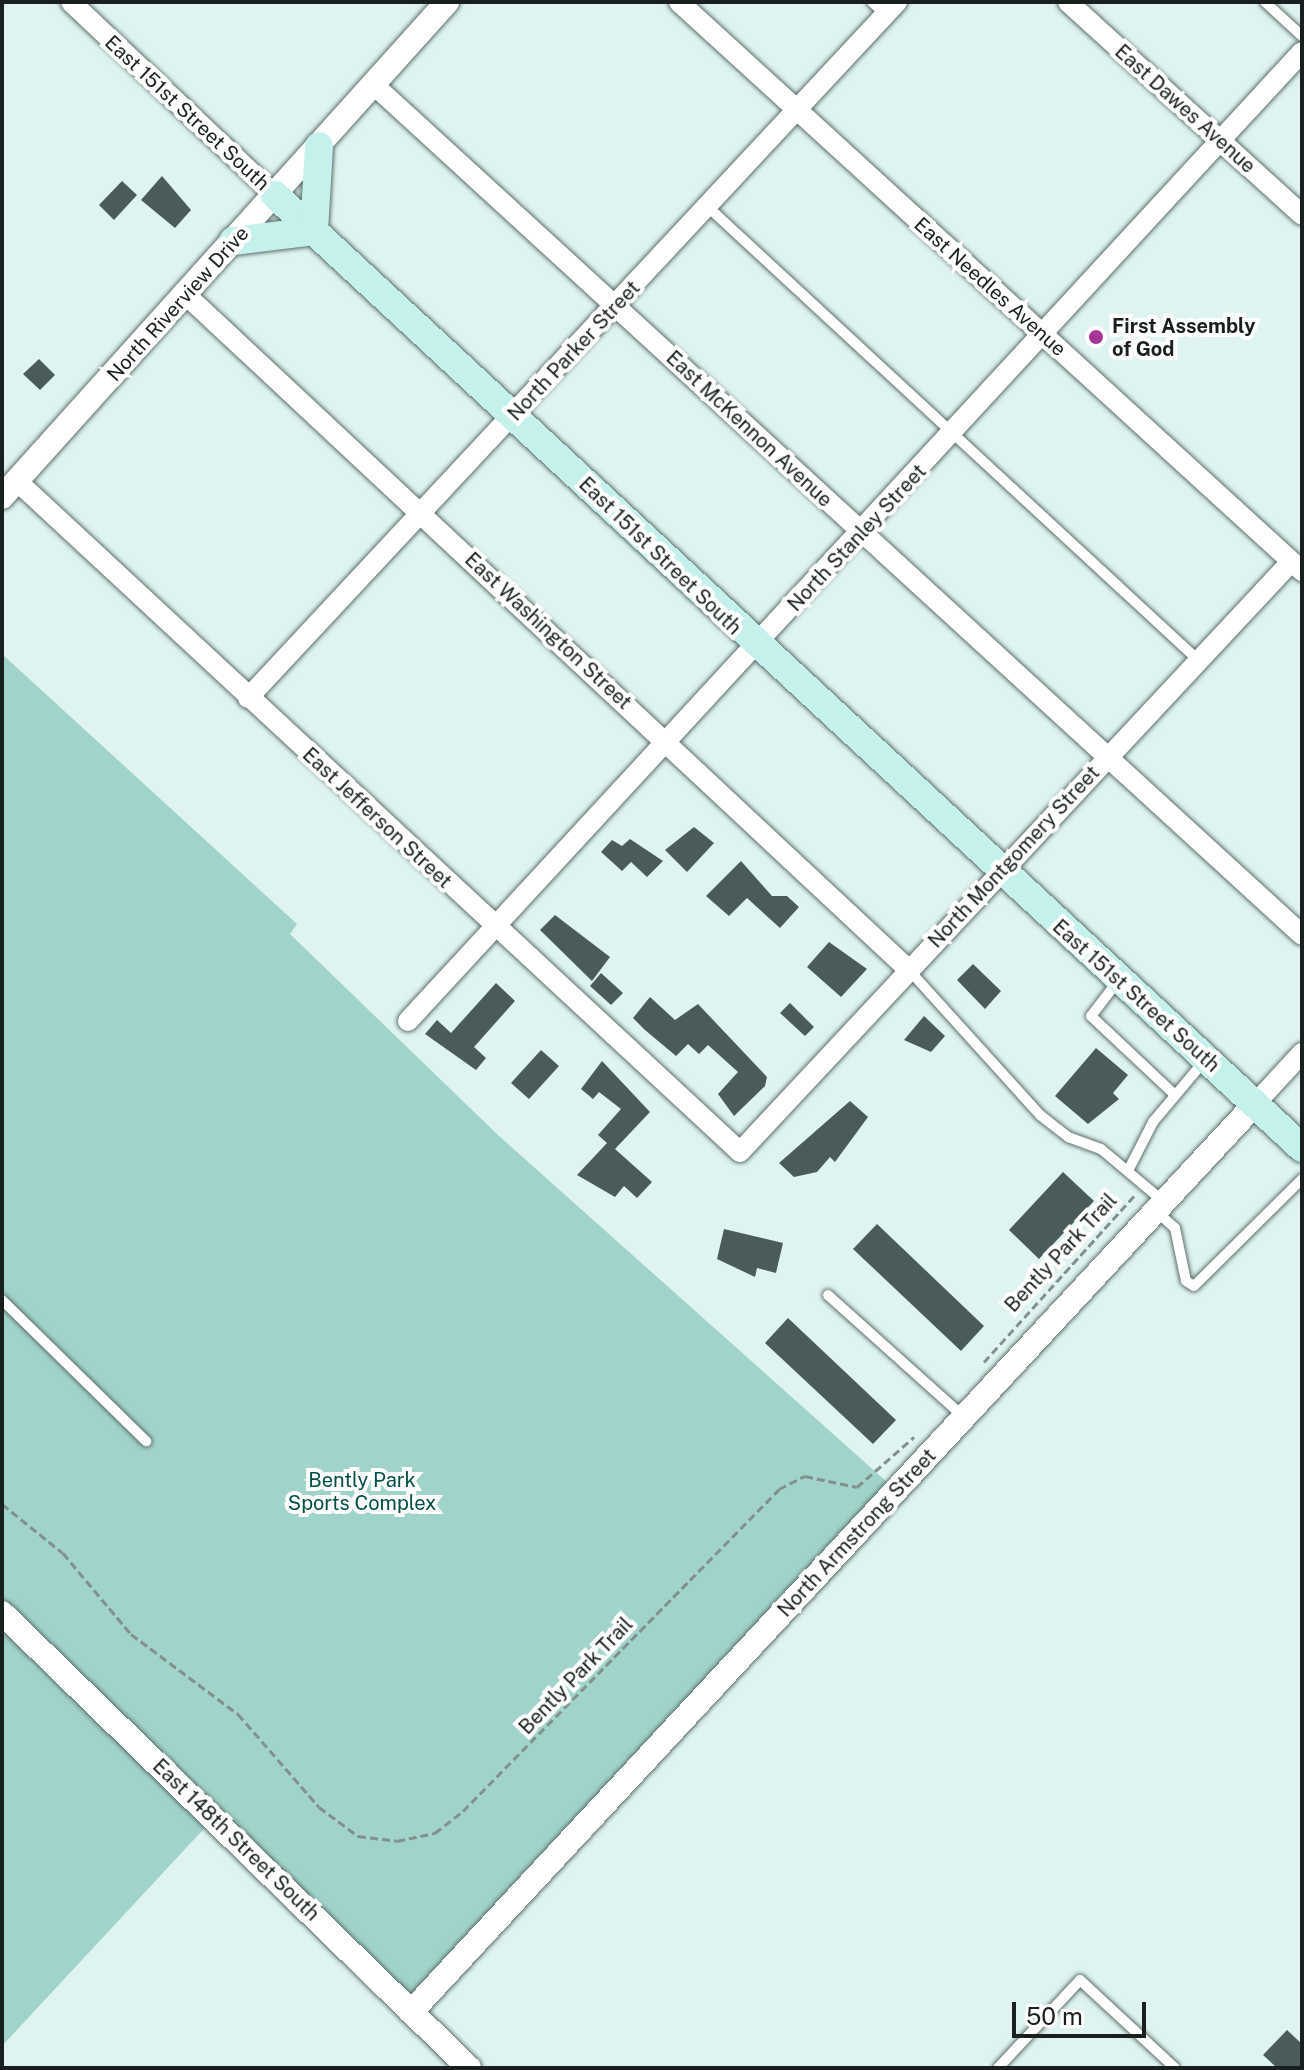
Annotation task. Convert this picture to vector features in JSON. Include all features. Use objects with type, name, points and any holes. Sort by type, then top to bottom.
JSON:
[{"type":"main road","points":[[233,241],[314,231],[319,146]]},
{"type":"main road","name":"East 151st Street South","points":[[275,195],[756,647],[1302,1148]]},
{"type":"street","name":"East 151st Street South","points":[[71,2],[275,195]]},
{"type":"street","name":"North Riverview Drive","points":[[10,489],[447,2]]},
{"type":"street","name":"East Needles Avenue","points":[[679,2],[1296,567]]},
{"type":"street","name":"East Dawes Avenue","points":[[1068,2],[1302,215]]},
{"type":"street","name":"North Parker Street","points":[[248,698],[798,112],[885,6]]},
{"type":"street","name":"North Stanley Street","points":[[408,1021],[493,926],[1045,337],[1302,52]]},
{"type":"street","name":"East McKennon Avenue","points":[[374,85],[1302,935]]},
{"type":"street","name":"East Washington Street","points":[[185,294],[667,740],[909,970]]},
{"type":"street","name":"East Jefferson Street","points":[[10,489],[248,698],[740,1152]]},
{"type":"street","name":"North Montgomery Street","points":[[740,1152],[1198,660],[1296,567]]},
{"type":"street","name":"North Armstrong Street","points":[[411,2012],[1302,1053]]},
{"type":"street","name":"East 148th Street South","points":[[2,1613],[469,2068]]},
{"type":"lane","points":[[1265,2],[1302,36]]},
{"type":"lane","points":[[708,207],[1198,660]]},
{"type":"lane","points":[[909,970],[1040,1115],[1129,1169],[1145,1185],[1175,1228],[1186,1281],[1194,1286],[1302,1179]]},
{"type":"lane","points":[[1119,979],[1091,1016],[1174,1094]]},
{"type":"lane","points":[[1129,1169],[1174,1094],[1206,1059]]},
{"type":"lane","points":[[828,1295],[965,1417]]},
{"type":"lane","points":[[2,1300],[146,1441]]},
{"type":"lane","points":[[998,2068],[1080,1980],[1175,2068]]},
{"type":"path","name":"Bently Park Trail","points":[[976,1374],[1009,1328],[1145,1185]]},
{"type":"path","name":"Bently Park Trail","points":[[2,1504],[63,1553],[131,1634],[238,1714],[319,1807],[358,1836],[397,1841],[435,1833],[463,1811],[779,1489],[805,1476],[857,1487],[921,1433]]},
{"type":"green space","name":"Bently Park Sports Complex","points":[[2,654],[297,924],[290,934],[498,1135],[888,1483],[411,2012],[213,1819],[2,2046]]},
{"type":"building","points":[[162,176],[191,210],[175,228],[141,200]]},
{"type":"building","points":[[122,181],[137,195],[114,220],[99,205]]},
{"type":"building","points":[[39,359],[55,375],[40,390],[23,374]]},
{"type":"building","points":[[694,827],[714,843],[687,872],[665,850]]},
{"type":"building","points":[[630,839],[663,861],[647,877],[631,862],[622,871],[601,852],[612,840],[622,846]]},
{"type":"building","points":[[741,861],[772,896],[787,896],[799,907],[780,928],[747,898],[729,916],[706,896]]},
{"type":"building","points":[[555,915],[610,957],[592,981],[540,930]]},
{"type":"building","points":[[829,942],[867,969],[841,997],[807,967]]},
{"type":"building","points":[[973,964],[1001,991],[985,1009],[957,980]]},
{"type":"building","points":[[601,973],[623,993],[611,1005],[590,986]]},
{"type":"building","points":[[496,983],[515,1001],[474,1047],[486,1058],[476,1070],[425,1034],[437,1020],[451,1033]]},
{"type":"building","points":[[650,997],[675,1020],[698,1004],[767,1077],[765,1086],[734,1116],[718,1094],[738,1072],[708,1045],[699,1054],[688,1044],[676,1056],[645,1030],[633,1018]]},
{"type":"building","points":[[790,1003],[814,1027],[805,1036],[780,1013]]},
{"type":"building","points":[[924,1016],[945,1036],[931,1052],[904,1040]]},
{"type":"building","points":[[1096,1048],[1128,1075],[1113,1093],[1119,1099],[1088,1124],[1055,1096]]},
{"type":"building","points":[[541,1050],[559,1066],[529,1099],[511,1083]]},
{"type":"building","points":[[602,1061],[650,1112],[615,1149],[652,1182],[637,1198],[624,1186],[615,1197],[577,1175],[607,1143],[598,1135],[621,1109],[599,1092],[593,1099],[581,1089]]},
{"type":"building","points":[[850,1101],[868,1117],[835,1162],[830,1157],[817,1172],[794,1177],[779,1163]]},
{"type":"building","points":[[1063,1172],[1094,1201],[1039,1259],[1009,1230]]},
{"type":"building","points":[[877,1224],[984,1326],[961,1351],[853,1249]]},
{"type":"building","points":[[724,1229],[783,1243],[776,1273],[757,1268],[755,1277],[717,1259]]},
{"type":"building","points":[[788,1318],[896,1420],[873,1444],[765,1343]]},
{"type":"building","points":[[1287,2030],[1302,2044],[1302,2068],[1277,2068],[1263,2055]]},
{"type":"place","name":"First Assembly of God","points":[[1096,337]]}]
